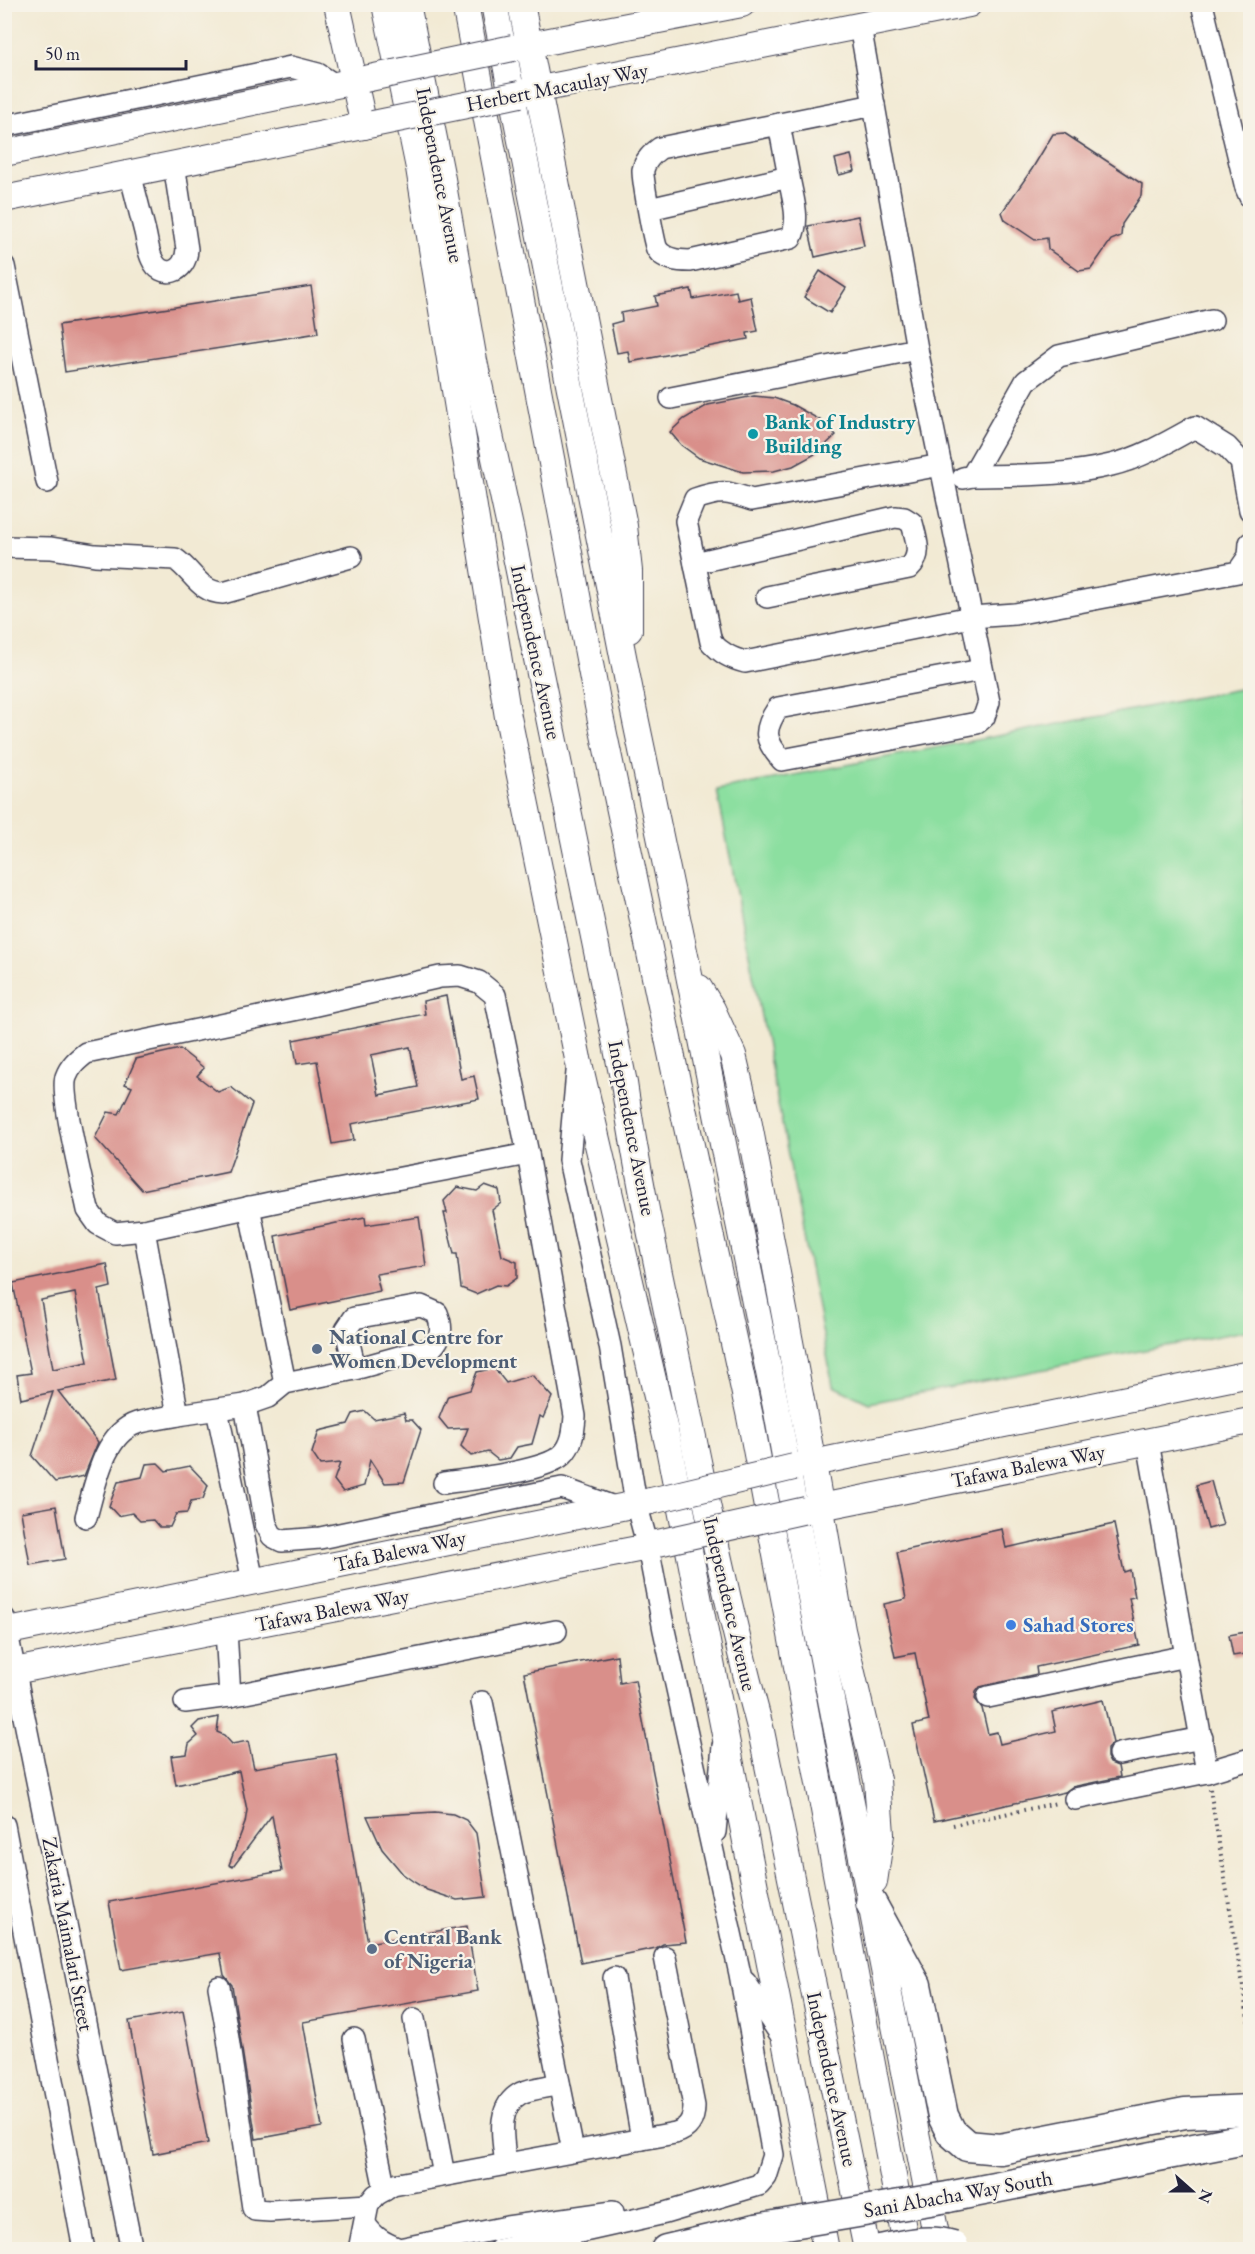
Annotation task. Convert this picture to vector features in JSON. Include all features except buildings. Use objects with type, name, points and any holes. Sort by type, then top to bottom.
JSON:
[{"type":"highway","points":[[871,1903],[915,1985],[943,2116],[951,2132],[967,2145],[982,2149],[1000,2149],[1185,2114],[1251,2110]]},
{"type":"highway","name":"Sani Abacha Way South","points":[[666,2250],[756,2229],[948,2197],[1251,2138]]},
{"type":"highway","points":[[880,2250],[938,2241],[950,2248]]},
{"type":"main road","points":[[337,4],[351,82],[368,125]]},
{"type":"main road","name":"Independence Avenue","points":[[385,4],[419,168],[508,717],[578,1059],[669,1448],[826,2250]]},
{"type":"main road","name":"Independence Avenue","points":[[407,4],[442,179],[474,361],[624,1083],[632,1133],[717,1553],[741,1659],[761,1731],[867,2250]]},
{"type":"main road","name":"Independence Avenue","points":[[465,4],[598,706],[750,1417],[906,2250]]},
{"type":"main road","points":[[494,4],[634,712],[777,1412],[871,1903],[950,2248]]},
{"type":"main road","points":[[521,4],[521,47],[529,92],[624,526],[629,571],[628,681]]},
{"type":"main road","points":[[4,153],[742,4]]},
{"type":"main road","name":"Herbert Macaulay Way","points":[[4,199],[969,4]]},
{"type":"main road","points":[[688,969],[712,1009],[733,1055],[747,1114],[803,1465],[877,1780],[881,1834],[871,1903]]},
{"type":"main road","name":"Tafa Balewa Way","points":[[6,1627],[253,1581],[634,1504],[803,1465],[1251,1374]]},
{"type":"main road","name":"Tafawa Balewa Way","points":[[813,1509],[1251,1421]]},
{"type":"main road","points":[[653,1545],[813,1509]]},
{"type":"main road","name":"Tafawa Balewa Way","points":[[10,1672],[653,1545]]},
{"type":"street","points":[[1202,4],[1246,188],[1251,197]]},
{"type":"street","points":[[860,26],[917,349],[989,702],[984,717],[977,723],[782,760],[772,749],[766,736],[770,720],[777,708],[981,670]]},
{"type":"street","points":[[4,126],[291,67],[351,82]]},
{"type":"street","points":[[779,124],[797,220],[796,229],[791,238],[690,261],[675,260],[664,256],[656,248],[643,171],[649,157],[660,148],[779,124],[874,105]]},
{"type":"street","points":[[130,173],[152,260],[162,270],[173,271],[181,268],[187,259],[174,164]]},
{"type":"street","points":[[649,209],[789,177]]},
{"type":"street","points":[[4,266],[47,482]]},
{"type":"street","points":[[972,476],[1026,381],[1059,356],[1212,320]]},
{"type":"street","points":[[671,398],[917,349]]},
{"type":"street","points":[[1251,510],[1241,462],[1227,447],[1195,427],[1154,449],[1111,465],[1062,473],[972,476],[943,474],[752,500],[731,493],[715,492],[695,499],[686,521],[711,642],[719,652],[732,659],[745,662],[971,616],[1015,614],[1238,572],[1249,556],[1251,543]]},
{"type":"street","points":[[695,563],[896,517],[904,518],[912,523],[919,550],[916,562],[909,568],[767,597]]},
{"type":"street","points":[[4,547],[51,548],[95,555],[175,559],[184,565],[196,582],[206,589],[223,593],[351,557]]},
{"type":"street","points":[[444,1483],[541,1466],[562,1455],[573,1438],[575,1416],[528,1154],[495,995],[479,982],[460,976],[440,977],[86,1053],[71,1066],[64,1080],[88,1210],[98,1224],[115,1233],[144,1230],[249,1207],[528,1154]]},
{"type":"street","points":[[499,2250],[665,2213],[759,2185],[766,2177],[773,2156],[740,1974],[664,1630],[653,1545],[634,1504],[610,1346],[569,1161],[578,1059]]},
{"type":"street","points":[[249,1207],[285,1383]]},
{"type":"street","points":[[144,1230],[178,1415]]},
{"type":"street","points":[[86,1517],[109,1446],[126,1428],[137,1423],[178,1415],[245,1405],[268,1397],[285,1383],[355,1369]]},
{"type":"street","points":[[245,1405],[266,1524],[272,1536],[282,1540],[320,1538],[562,1488],[634,1504]]},
{"type":"street","points":[[216,1410],[253,1581]]},
{"type":"street","points":[[1148,1442],[1207,1772]]},
{"type":"street","name":"Zakaria Maimalari Street","points":[[6,1627],[10,1672],[132,2250]]},
{"type":"street","points":[[226,1631],[230,1696]]},
{"type":"street","points":[[185,1702],[230,1696],[556,1631]]},
{"type":"street","points":[[988,1697],[1186,1656]]},
{"type":"street","points":[[482,1702],[573,2151]]},
{"type":"street","points":[[713,1853],[724,1731]]},
{"type":"street","points":[[1119,1754],[1202,1738]]},
{"type":"street","points":[[1075,1799],[1207,1772],[1251,1759]]},
{"type":"street","name":"Zakaria Maimalari Street","points":[[4,1824],[84,2250]]},
{"type":"street","points":[[359,2250],[367,2215],[376,2195],[393,2185],[681,2131],[691,2121],[694,2113],[665,1957]]},
{"type":"street","points":[[740,1974],[785,2042]]},
{"type":"street","points":[[614,1978],[642,2139]]},
{"type":"street","points":[[219,1987],[228,2032],[253,2208],[270,2211],[367,2215]]},
{"type":"street","points":[[414,2019],[444,2175]]},
{"type":"street","points":[[354,2039],[386,2190]]},
{"type":"street","points":[[506,2164],[502,2127],[506,2108],[521,2093],[559,2084]]},
{"type":"street","points":[[367,2215],[372,2235],[399,2249],[507,2227],[609,2212],[665,2213]]},
{"type":"path","points":[[1207,1772],[1251,2031]]},
{"type":"path","points":[[953,1825],[1075,1799]]},
{"type":"green space","points":[[1250,687],[1250,1330],[869,1403],[833,1386],[717,790]]},
{"type":"place","name":"Bank of Industry Building","points":[[753,434]]},
{"type":"place","name":"National Centre for Women Development","points":[[317,1349]]},
{"type":"place","name":"Sahad Stores","points":[[1011,1625]]},
{"type":"place","name":"Central Bank of Nigeria","points":[[372,1949]]}]
